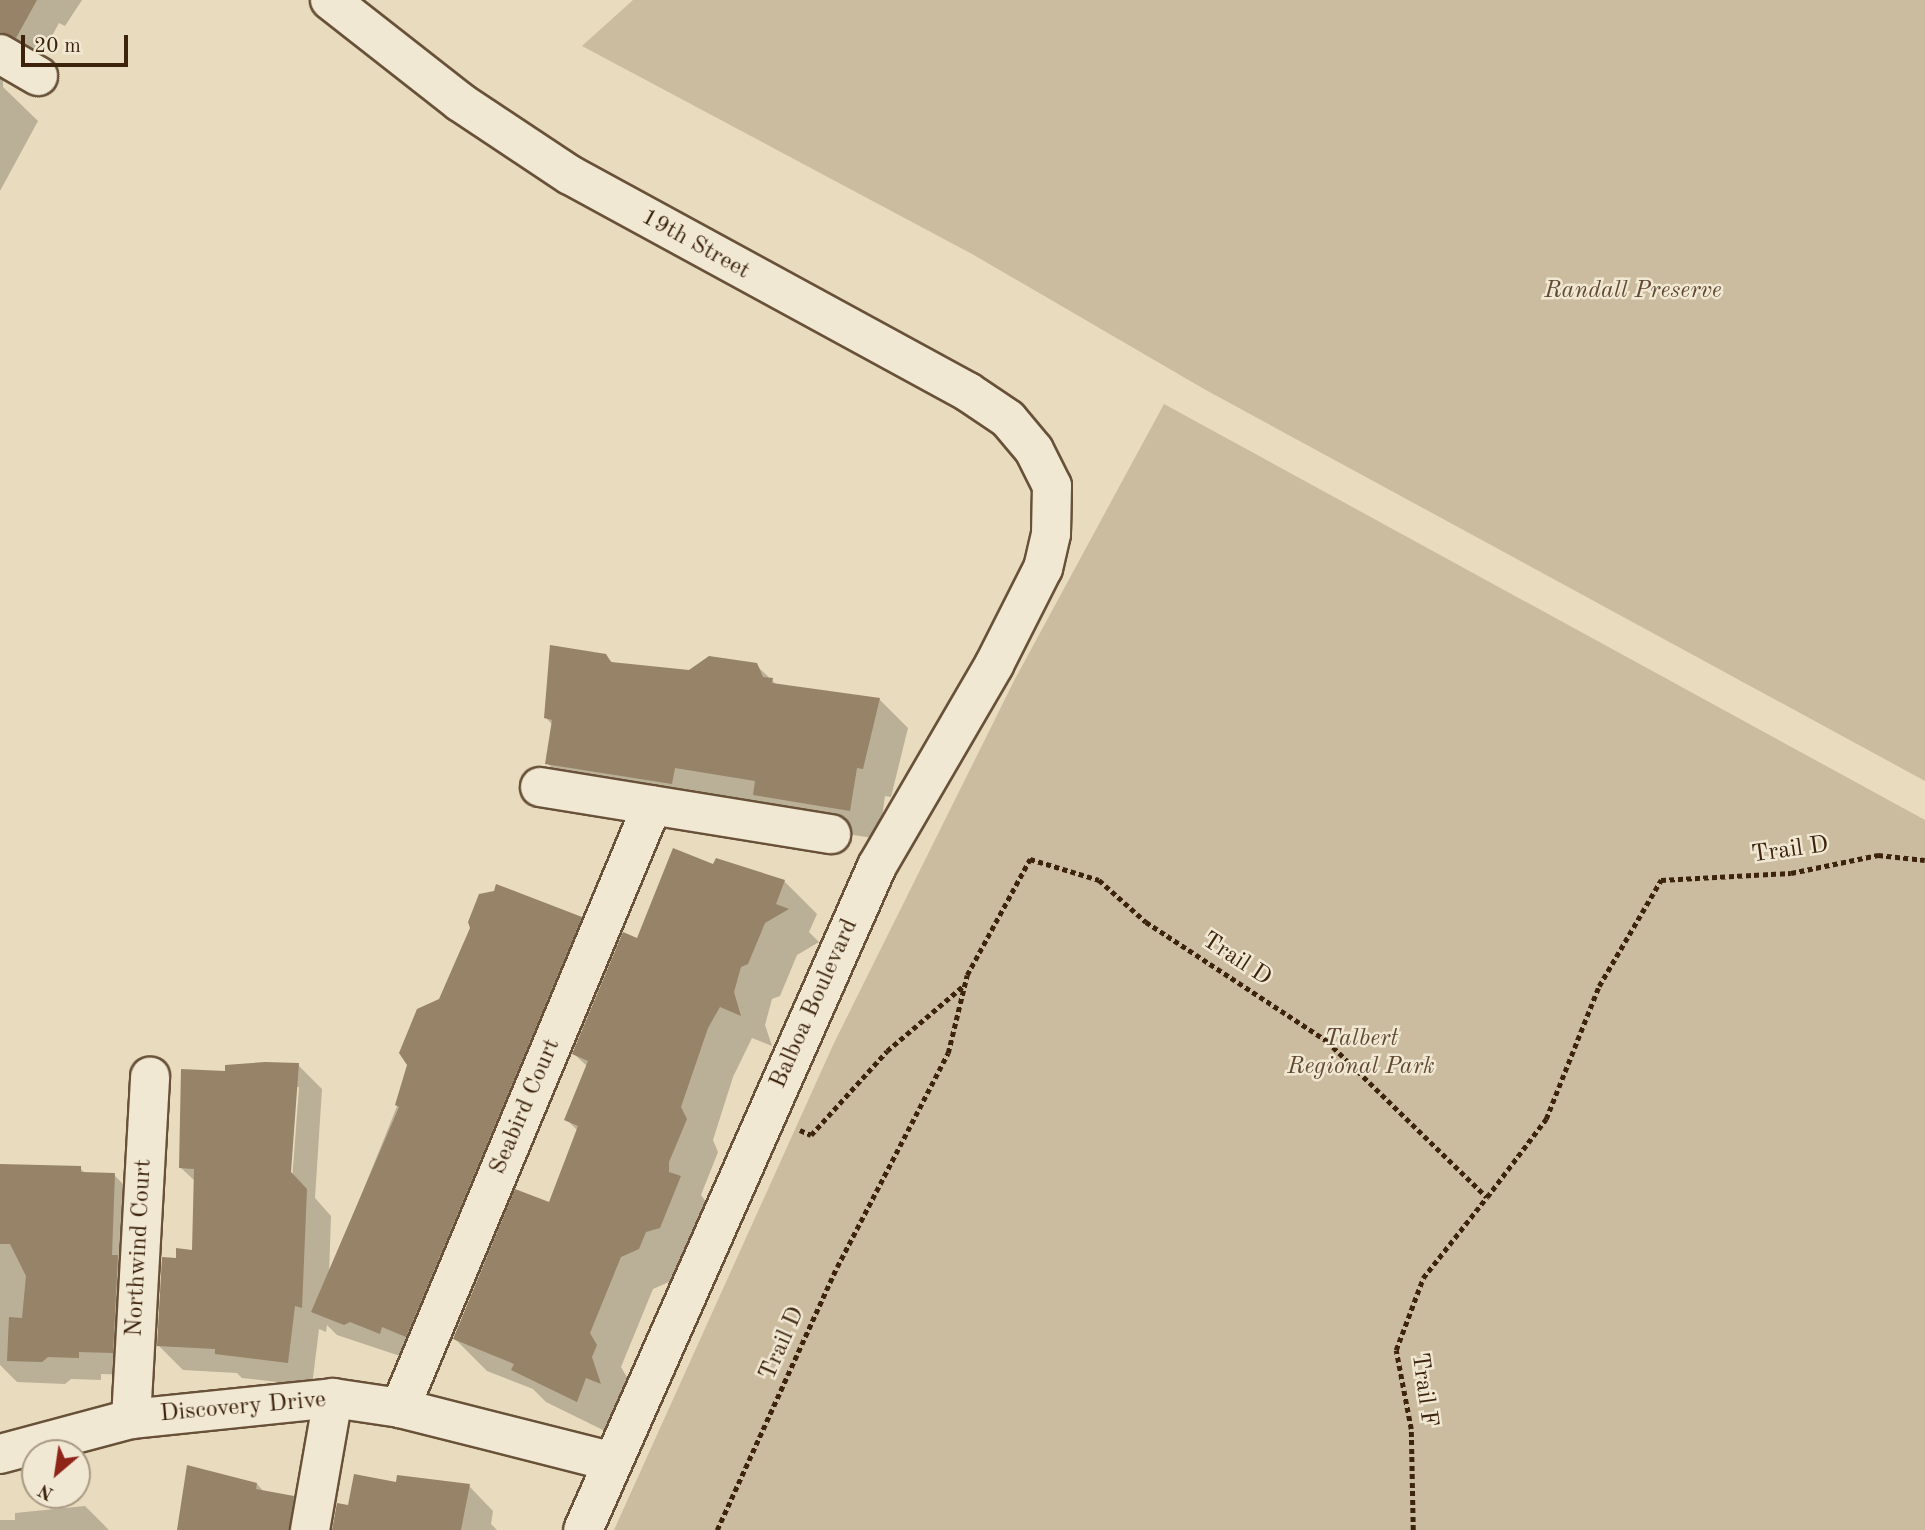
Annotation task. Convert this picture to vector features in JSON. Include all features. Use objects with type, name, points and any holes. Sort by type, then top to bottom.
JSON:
[{"type":"street","name":"19th Street","points":[[330,0],[460,102],[570,175],[968,392],[1009,419],[1034,450],[1052,486]]},
{"type":"street","points":[[0,54],[38,76]]},
{"type":"street","name":"Balboa Boulevard","points":[[583,1530],[610,1461],[877,866],[1024,608],[1043,568],[1051,534],[1052,486]]},
{"type":"street","points":[[540,787],[831,834]]},
{"type":"street","name":"Seabird Court","points":[[400,1408],[652,806]]},
{"type":"street","name":"Northwind Court","points":[[131,1419],[150,1077]]},
{"type":"street","points":[[310,1530],[333,1398]]},
{"type":"street","name":"Discovery Drive","points":[[0,1454],[131,1419],[333,1398],[400,1408],[610,1461]]},
{"type":"path","name":"Trail D","points":[[717,1530],[836,1268],[948,1053],[964,985],[1030,859],[1099,880],[1146,922],[1327,1041],[1487,1197],[1546,1119],[1599,986],[1661,880],[1791,873],[1878,855],[1925,860]]},
{"type":"path","points":[[765,1115],[811,1135],[887,1051],[964,985]]},
{"type":"path","name":"Trail F","points":[[1413,1530],[1411,1429],[1396,1350],[1423,1278],[1487,1197]]},
{"type":"green space","name":"Randall Preserve","points":[[633,0],[1925,0],[1925,781],[1204,389],[972,254],[582,46]]},
{"type":"green space","name":"Talbert Regional Park","points":[[1164,404],[1925,820],[1925,1530],[614,1530],[834,1043],[1015,679]]},
{"type":"building","points":[[0,0],[37,0],[16,38],[0,32]]},
{"type":"building","points":[[550,645],[606,654],[611,662],[689,670],[709,656],[757,663],[763,677],[773,678],[772,683],[880,698],[863,769],[857,768],[850,811],[753,795],[755,781],[675,768],[672,784],[545,764],[552,720],[544,718]]},
{"type":"building","points":[[673,848],[713,864],[716,858],[785,880],[776,904],[789,909],[765,923],[748,964],[741,967],[734,992],[741,1016],[720,1007],[708,1028],[681,1107],[687,1119],[669,1162],[669,1172],[681,1176],[660,1228],[646,1232],[639,1249],[621,1257],[590,1333],[597,1345],[592,1357],[601,1384],[586,1378],[577,1402],[511,1370],[514,1364],[453,1339],[515,1189],[549,1202],[578,1126],[564,1120],[588,1061],[572,1054],[623,932],[637,938]]},
{"type":"building","points":[[496,884],[582,917],[406,1337],[382,1327],[380,1334],[350,1322],[344,1325],[311,1312],[399,1107],[395,1105],[407,1065],[399,1053],[417,1009],[439,999],[470,928],[468,922],[479,894],[494,891]]},
{"type":"building","points":[[299,1063],[291,1172],[307,1189],[302,1308],[295,1306],[288,1363],[215,1354],[215,1349],[157,1346],[162,1257],[176,1258],[176,1248],[192,1250],[194,1169],[179,1168],[181,1069],[225,1071],[225,1065]]},
{"type":"building","points":[[0,1164],[81,1166],[81,1172],[115,1173],[112,1255],[118,1255],[113,1353],[79,1352],[79,1358],[48,1357],[42,1362],[7,1361],[9,1317],[22,1318],[26,1276],[10,1244],[0,1244]]},
{"type":"building","points":[[187,1465],[257,1483],[256,1489],[294,1496],[289,1530],[177,1530]]},
{"type":"building","points":[[354,1474],[396,1482],[397,1475],[470,1484],[461,1530],[332,1530],[337,1503],[348,1505]]}]
